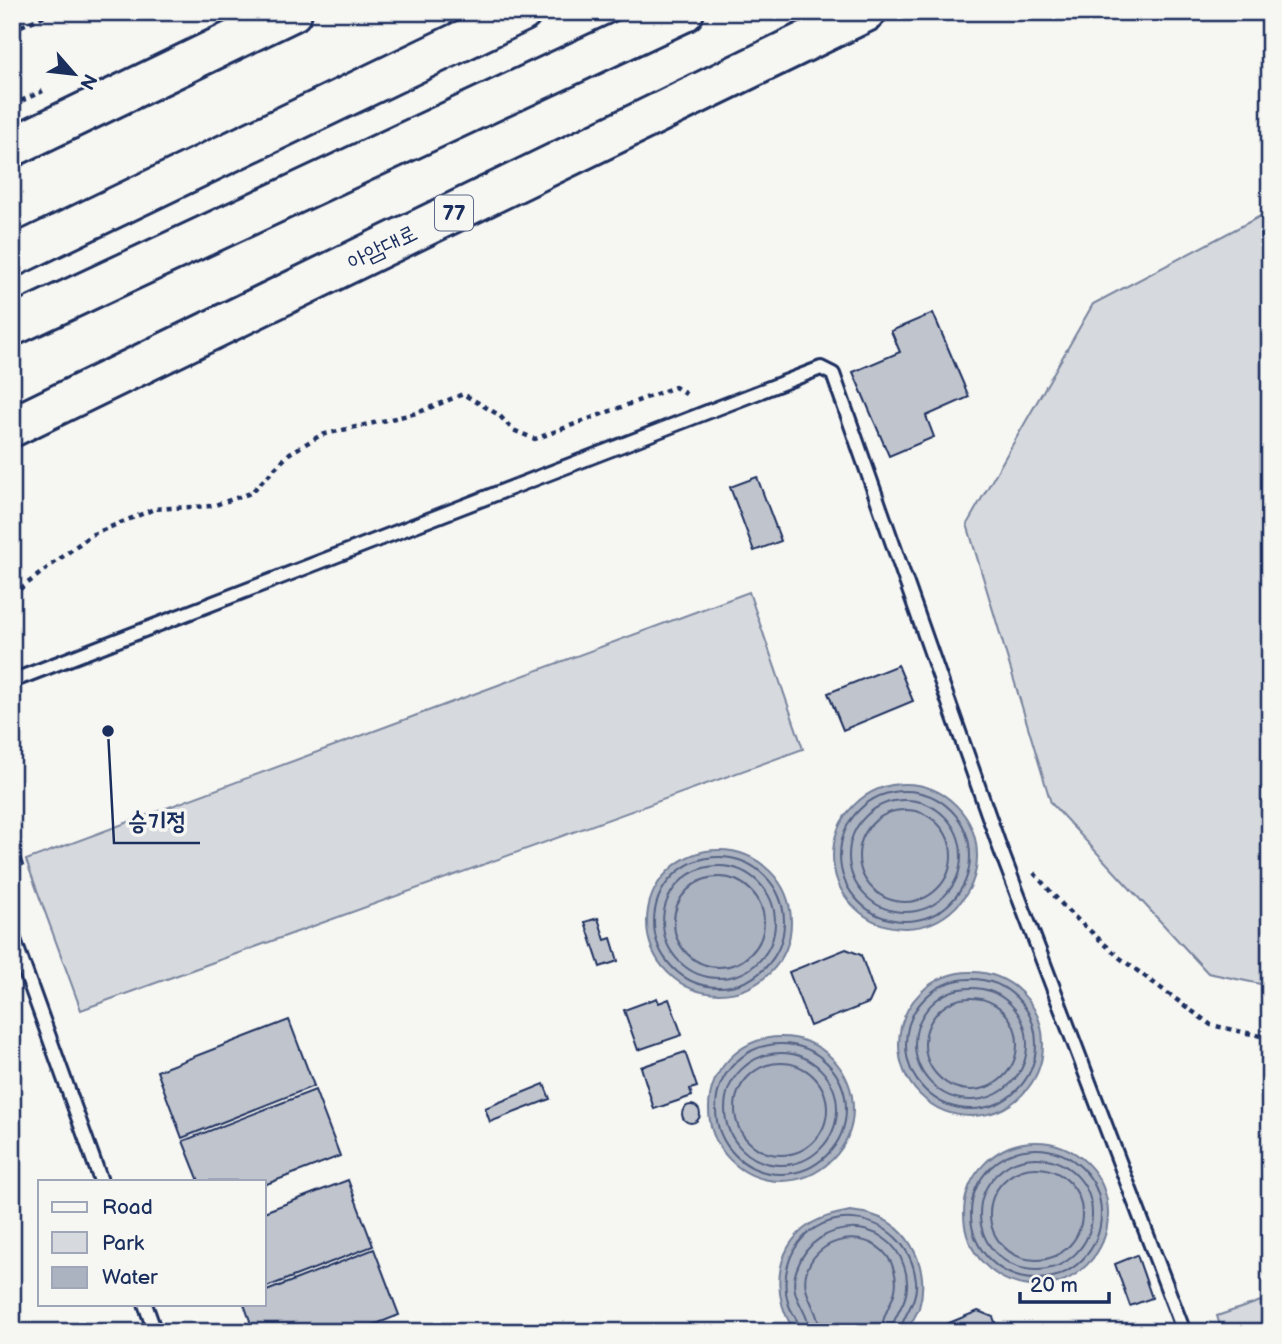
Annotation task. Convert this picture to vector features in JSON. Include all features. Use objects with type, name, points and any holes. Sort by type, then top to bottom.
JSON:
[{"type":"main road","points":[[12,147],[292,12]]},
{"type":"main road","points":[[12,257],[522,12]]},
{"type":"main road","points":[[12,326],[684,12]]},
{"type":"main road","name":"아암대로","points":[[22,419],[866,12]]},
{"type":"lane","points":[[12,681],[821,368],[833,374],[1000,848],[1184,1332]]},
{"type":"lane","points":[[12,934],[101,1180]]},
{"type":"lane","points":[[146,1306],[155,1332]]},
{"type":"path","points":[[12,30],[53,12]]},
{"type":"path","points":[[12,596],[92,535],[154,509],[212,506],[251,493],[290,453],[321,435],[417,414],[463,394],[499,415],[513,430],[535,439],[675,387],[693,398]]},
{"type":"path","points":[[1025,863],[1067,910],[1121,958],[1211,1025],[1270,1038]]},
{"type":"green space","points":[[1270,211],[1270,986],[1208,973],[1051,803],[967,524],[1093,304]]},
{"type":"green space","points":[[749,592],[803,749],[81,1010],[26,860]]},
{"type":"green space","points":[[1270,1298],[1270,1332],[1222,1332],[1217,1316]]},
{"type":"water","points":[[905,784],[933,790],[956,805],[971,828],[977,856],[971,884],[956,907],[933,922],[905,928],[877,922],[854,907],[839,884],[833,856],[839,828],[854,805],[877,790]]},
{"type":"water","points":[[719,850],[747,856],[770,871],[785,894],[791,922],[785,950],[770,973],[747,988],[719,994],[691,988],[668,973],[653,950],[647,922],[653,894],[668,871],[691,856]]},
{"type":"water","points":[[971,972],[999,978],[1022,993],[1037,1016],[1043,1044],[1037,1072],[1022,1095],[999,1110],[971,1116],[943,1110],[920,1095],[905,1072],[899,1044],[905,1016],[920,993],[943,978]]},
{"type":"water","points":[[781,1037],[809,1043],[832,1058],[847,1081],[853,1109],[847,1137],[832,1160],[809,1175],[781,1181],[753,1175],[730,1160],[715,1137],[709,1109],[715,1081],[730,1058],[753,1043]]},
{"type":"water","points":[[1036,1142],[1064,1148],[1087,1163],[1102,1186],[1108,1214],[1102,1242],[1087,1265],[1064,1280],[1036,1286],[1008,1280],[985,1265],[970,1242],[964,1214],[970,1186],[985,1163],[1008,1148]]},
{"type":"water","points":[[850,1211],[886,1221],[898,1229],[915,1252],[920,1265],[922,1294],[919,1308],[906,1332],[796,1332],[788,1319],[782,1305],[780,1275],[788,1247],[797,1235],[814,1222]]},
{"type":"building","points":[[933,313],[969,397],[926,416],[934,437],[889,456],[853,372],[900,352],[891,331]]},
{"type":"building","points":[[757,477],[781,541],[754,551],[730,487]]},
{"type":"building","points":[[898,665],[913,701],[843,730],[828,693]]},
{"type":"building","points":[[12,835],[23,865],[14,867],[12,865]]},
{"type":"building","points":[[598,918],[605,940],[611,938],[618,961],[600,967],[585,922]]},
{"type":"building","points":[[846,949],[861,955],[874,992],[869,1003],[810,1026],[789,972]]},
{"type":"building","points":[[657,998],[659,1003],[669,999],[682,1035],[638,1050],[624,1010]]},
{"type":"building","points":[[289,1020],[314,1086],[182,1138],[157,1071]]},
{"type":"building","points":[[685,1052],[697,1087],[690,1089],[692,1096],[654,1109],[641,1067]]},
{"type":"building","points":[[544,1084],[550,1099],[490,1122],[485,1108]]},
{"type":"building","points":[[315,1090],[340,1156],[266,1184],[266,1180],[199,1180],[183,1141]]},
{"type":"building","points":[[691,1105],[697,1108],[700,1114],[697,1120],[691,1123],[685,1120],[682,1114],[685,1108]]},
{"type":"building","points":[[348,1180],[373,1246],[266,1287],[266,1211]]},
{"type":"building","points":[[374,1249],[399,1315],[356,1332],[254,1332],[245,1306],[266,1306],[266,1291]]},
{"type":"building","points":[[1137,1255],[1152,1298],[1130,1306],[1115,1264]]},
{"type":"building","points":[[978,1311],[993,1317],[999,1332],[927,1332]]},
{"type":"place","name":"승기정","points":[[108,731]]}]
